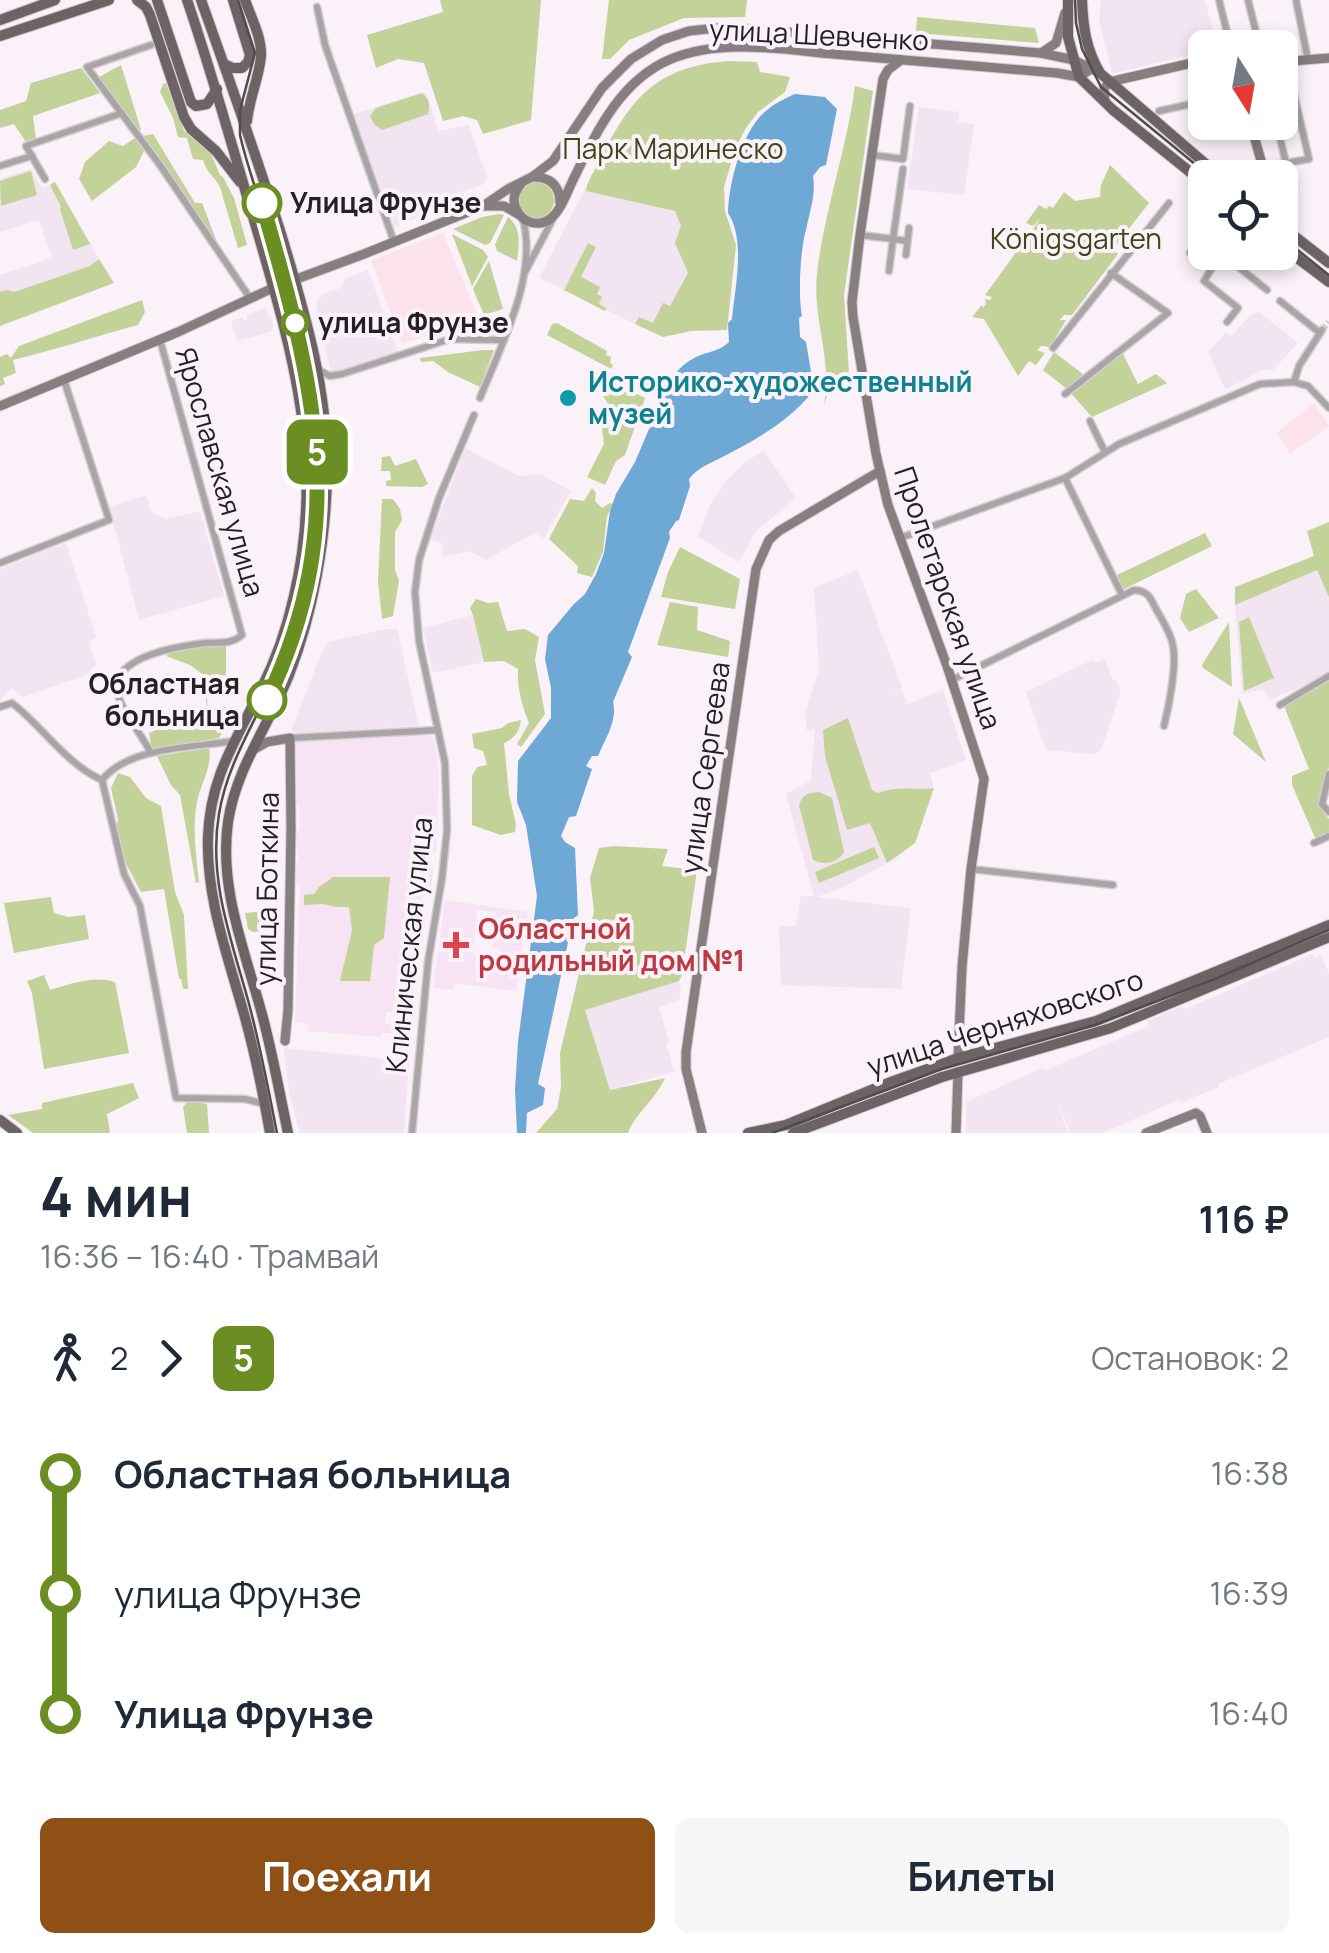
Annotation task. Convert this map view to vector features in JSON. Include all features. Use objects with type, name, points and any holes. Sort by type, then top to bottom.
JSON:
[{"type":"main road","points":[[0,20],[56,0]]},
{"type":"main road","points":[[0,36],[109,0]]},
{"type":"main road","points":[[137,0],[150,15],[184,117],[244,187]]},
{"type":"main road","points":[[158,0],[191,102],[196,106],[207,104],[217,89]]},
{"type":"main road","points":[[187,0],[275,287],[306,434],[305,535],[286,625],[269,672],[225,759],[211,805],[208,837],[208,870],[218,920],[270,1133]]},
{"type":"main road","points":[[201,0],[247,128],[294,279],[320,389],[328,475],[322,540],[301,638],[289,674],[251,751],[230,808],[226,840],[235,918],[267,1034],[288,1133]]},
{"type":"main road","points":[[224,64],[242,68],[250,55],[234,0]]},
{"type":"main road","points":[[246,0],[261,58],[247,128]]},
{"type":"main road","points":[[1041,53],[1056,43],[1068,0]]},
{"type":"main road","points":[[1068,0],[1068,38],[1079,77],[1188,170]]},
{"type":"main road","points":[[1082,0],[1084,32],[1106,104]]},
{"type":"main road","name":"улица Шевченко","points":[[527,179],[553,161],[614,74],[646,48],[689,31],[714,27],[796,32],[1041,53],[1098,70]]},
{"type":"main road","points":[[794,51],[796,32]]},
{"type":"main road","name":"улица Шевченко","points":[[557,210],[617,101],[656,66],[694,51],[724,46],[1079,77]]},
{"type":"main road","points":[[969,65],[970,48]]},
{"type":"main road","points":[[864,57],[878,69],[882,79]]},
{"type":"main road","points":[[1298,61],[1329,58]]},
{"type":"main road","points":[[882,79],[901,60]]},
{"type":"main road","points":[[1079,77],[1098,70],[1188,62]]},
{"type":"main road","points":[[1098,70],[1201,160]]},
{"type":"main road","name":"Пролетарская улица","points":[[882,79],[853,317],[888,505],[984,779],[962,966],[956,1133]]},
{"type":"main road","points":[[0,406],[294,279],[484,206],[527,179],[544,177],[560,195],[557,210],[549,220],[536,223],[504,206],[484,206]]},
{"type":"main road","points":[[521,217],[514,198],[527,179]]},
{"type":"main road","points":[[1298,238],[1329,263]]},
{"type":"main road","points":[[1298,259],[1329,282]]},
{"type":"main road","name":"улица Сергеева","points":[[702,1133],[686,1069],[686,1052],[756,569],[769,540],[779,531],[880,470]]},
{"type":"main road","points":[[270,716],[273,730],[285,738]]},
{"type":"main road","points":[[251,751],[285,738]]},
{"type":"main road","name":"улица Боткина","points":[[285,738],[291,828],[285,1041]]},
{"type":"main road","name":"улица Черняховского","points":[[748,1133],[786,1125],[958,1058],[1096,1021],[1329,925]]},
{"type":"main road","name":"улица Черняховского","points":[[794,1133],[914,1086],[1139,1017],[1329,937]]},
{"type":"main road","points":[[267,1034],[285,1041]]},
{"type":"main road","points":[[1032,1038],[1035,1051]]},
{"type":"main road","points":[[272,1057],[285,1041]]},
{"type":"main road","points":[[1146,1133],[1193,1113],[1200,1116],[1205,1129]]},
{"type":"main road","points":[[0,1120],[17,1133]]},
{"type":"street","points":[[1219,0],[1226,30]]},
{"type":"street","points":[[1248,0],[1256,30]]},
{"type":"street","points":[[1296,0],[1308,60]]},
{"type":"street","points":[[317,7],[324,45],[394,242]]},
{"type":"street","points":[[151,45],[87,67],[250,299]]},
{"type":"street","points":[[1159,111],[1188,105]]},
{"type":"street","points":[[872,155],[903,158],[910,106]]},
{"type":"street","points":[[1298,109],[1310,158],[1298,160]]},
{"type":"street","points":[[45,179],[26,146],[122,113]]},
{"type":"street","points":[[0,166],[32,156]]},
{"type":"street","points":[[889,272],[903,169]]},
{"type":"street","points":[[1053,348],[1169,203]]},
{"type":"street","points":[[480,398],[524,274],[557,210]]},
{"type":"street","points":[[521,217],[526,238],[524,274]]},
{"type":"street","points":[[906,254],[909,228]]},
{"type":"street","points":[[860,235],[908,241]]},
{"type":"street","points":[[1210,270],[1204,281],[1238,308],[1228,322]]},
{"type":"street","points":[[1242,270],[1267,290]]},
{"type":"street","points":[[1065,394],[1168,312],[1110,273]]},
{"type":"street","points":[[1280,301],[1321,332],[1299,366],[1294,382]]},
{"type":"street","points":[[320,389],[330,376],[450,339],[503,340]]},
{"type":"street","name":"Ярославская улица","points":[[151,753],[120,700],[118,677],[132,661],[166,650],[238,640],[242,635],[160,340]]},
{"type":"street","points":[[316,368],[330,376]]},
{"type":"street","points":[[0,563],[110,520],[64,380]]},
{"type":"street","points":[[900,538],[1065,478],[1118,444],[1260,384],[1294,382],[1313,389],[1329,408]]},
{"type":"street","name":"Клиническая улица","points":[[412,1133],[428,962],[447,830],[444,763],[418,641],[414,592],[419,560],[439,498],[474,415]]},
{"type":"street","points":[[1090,421],[1106,452]]},
{"type":"street","points":[[1065,478],[1122,595]]},
{"type":"street","points":[[952,680],[1122,595],[1134,590],[1148,593],[1174,647],[1164,726]]},
{"type":"street","points":[[1280,705],[1329,676]]},
{"type":"street","points":[[1,706],[12,703],[86,773],[102,780]]},
{"type":"street","points":[[285,738],[438,730]]},
{"type":"street","points":[[102,780],[140,756],[233,742]]},
{"type":"street","points":[[210,744],[225,759]]},
{"type":"street","points":[[1329,774],[1322,804],[1329,812]]},
{"type":"street","points":[[102,780],[124,874],[140,906],[176,1098],[245,1099],[264,1104]]},
{"type":"street","points":[[1314,843],[1329,836]]},
{"type":"street","points":[[972,868],[1113,886]]},
{"type":"street","points":[[245,1099],[259,1088],[260,1081]]},
{"type":"shaded area","points":[[1101,0],[1205,0],[1213,30],[1188,30],[1188,55],[1112,74],[1099,19]]},
{"type":"shaded area","points":[[427,94],[438,131],[469,125],[487,177],[484,184],[454,195],[452,203],[394,227],[354,114]]},
{"type":"shaded area","points":[[919,107],[959,112],[958,122],[974,124],[964,195],[907,189]]},
{"type":"shaded area","points":[[31,169],[42,189],[55,182],[99,259],[91,266],[0,297],[0,275],[52,258],[39,220],[0,232],[0,179]]},
{"type":"shaded area","points":[[587,185],[711,218],[723,325],[642,327],[539,278]]},
{"type":"shaded area","points":[[443,233],[478,317],[402,344],[371,260]]},
{"type":"shaded area","points":[[368,270],[398,353],[331,373],[317,300],[324,293],[341,288],[345,278]]},
{"type":"shaded area","points":[[266,308],[272,317],[273,331],[237,341],[231,321],[247,319],[247,314]]},
{"type":"shaded area","points":[[1259,312],[1298,343],[1273,370],[1260,370],[1225,389],[1208,352],[1226,333],[1232,336],[1249,316]]},
{"type":"shaded area","points":[[1314,403],[1329,426],[1290,454],[1277,433]]},
{"type":"shaded area","points":[[465,448],[519,476],[540,474],[571,491],[544,538],[534,533],[486,560],[469,551],[444,557],[441,543],[430,540]]},
{"type":"shaded area","points":[[764,451],[796,498],[756,531],[739,562],[698,537],[709,507],[724,483],[745,462]]},
{"type":"shaded area","points":[[146,495],[151,511],[165,519],[200,511],[224,596],[139,620],[109,507]]},
{"type":"shaded area","points":[[66,543],[96,637],[89,642],[96,665],[86,675],[23,697],[12,688],[0,700],[0,569]]},
{"type":"shaded area","points":[[858,570],[902,688],[887,694],[901,690],[908,704],[943,690],[966,760],[930,773],[934,788],[915,843],[846,886],[817,897],[911,908],[901,989],[781,985],[779,926],[796,926],[801,896],[814,896],[786,794],[811,780],[815,729],[807,731],[805,715],[819,668],[814,588]]},
{"type":"shaded area","points":[[1317,570],[1329,570],[1329,671],[1321,679],[1269,700],[1264,689],[1242,694],[1235,605]]},
{"type":"shaded area","points":[[473,615],[484,662],[433,673],[423,628]]},
{"type":"shaded area","points":[[397,629],[419,726],[298,733],[291,730],[328,642]]},
{"type":"shaded area","points":[[1105,659],[1121,691],[1102,747],[1092,754],[1046,750],[1026,692],[1092,660],[1095,663]]},
{"type":"shaded area","points":[[430,734],[439,775],[436,852],[414,854],[419,858],[413,863],[418,867],[433,868],[432,885],[430,893],[422,893],[420,907],[409,906],[401,1013],[386,1012],[385,1023],[393,1024],[392,1033],[381,1033],[381,1037],[308,1031],[309,1024],[295,1022],[300,885],[296,884],[296,831],[300,824],[293,768],[295,741]]},
{"type":"shaded area","name":"Областной родильный дом №1","points":[[445,900],[528,912],[516,991],[455,983],[453,990],[433,988]],"holes":[[[477,910],[496,912],[493,947],[501,948],[500,957],[473,955]]]},
{"type":"shaded area","points":[[1313,954],[1315,958],[1321,955],[1329,974],[1329,1037],[1218,1084],[1219,1087],[1182,1102],[1180,1099],[1103,1133],[1071,1133],[1057,1102],[1068,1133],[966,1133],[966,1102],[1149,1026],[1147,1021],[1182,1006],[1185,1009]]},
{"type":"shaded area","points":[[679,981],[679,1000],[659,1007],[674,1072],[610,1090],[585,1010]]},
{"type":"shaded area","points":[[284,1048],[409,1061],[404,1133],[300,1133],[289,1092]]},
{"type":"green space","points":[[440,0],[541,0],[531,120],[483,134],[477,120],[463,116],[443,121],[424,63],[398,59],[376,68],[367,35],[443,12]]},
{"type":"green space","points":[[609,0],[747,0],[745,17],[684,18],[629,40],[610,59],[602,59]]},
{"type":"green space","points":[[917,17],[1035,28],[1039,43],[916,33]]},
{"type":"green space","name":"Парк Маринеско","points":[[757,62],[760,72],[790,77],[785,92],[758,112],[746,128],[724,187],[725,211],[736,245],[727,330],[663,337],[635,324],[639,317],[653,323],[663,303],[670,306],[688,273],[675,243],[681,226],[675,211],[586,191],[587,185],[625,117],[655,84],[699,65]]},
{"type":"green space","points":[[121,65],[141,130],[137,131],[99,77]]},
{"type":"green space","points":[[81,68],[100,93],[33,116],[36,139],[26,142],[14,124],[0,128],[0,110],[26,101],[31,83]]},
{"type":"green space","points":[[166,83],[184,131],[211,154],[234,198],[247,245],[238,248],[220,187],[203,160],[193,159],[187,138],[178,137],[160,92]]},
{"type":"green space","points":[[855,86],[873,91],[844,295],[849,374],[835,376],[824,404],[826,372],[817,307],[817,274]]},
{"type":"green space","points":[[422,93],[429,103],[428,114],[382,130],[374,124],[370,116],[376,108]]},
{"type":"green space","points":[[153,134],[195,203],[202,203],[220,250],[143,136]]},
{"type":"green space","points":[[135,138],[144,151],[136,167],[92,201],[79,179],[85,162],[109,141],[123,146]]},
{"type":"green space","name":"Königsgarten","points":[[1110,165],[1149,203],[1113,249],[1118,254],[1072,315],[1064,315],[1060,320],[1066,320],[1050,347],[1041,346],[1037,350],[1045,353],[1036,365],[1029,361],[1018,376],[984,319],[972,317],[986,304],[985,299],[990,300],[992,297],[985,295],[1041,218],[1033,226],[1026,223],[1039,205],[1053,208],[1064,192],[1075,201],[1100,197]]},
{"type":"green space","points":[[31,171],[37,195],[1,206],[0,181]]},
{"type":"green space","points":[[55,182],[90,244],[73,250],[61,207],[50,185]]},
{"type":"green space","points":[[536,182],[549,187],[554,200],[549,213],[536,218],[523,213],[518,200],[523,187]]},
{"type":"green space","points":[[504,215],[490,243],[485,245],[453,229],[482,217]]},
{"type":"green space","points":[[508,217],[518,232],[517,261],[497,251],[495,244]]},
{"type":"green space","points":[[452,234],[483,250],[488,257],[472,286]]},
{"type":"green space","points":[[588,243],[596,247],[581,277],[600,287],[599,304],[605,311],[564,290]]},
{"type":"green space","points":[[99,259],[114,283],[0,326],[0,292],[14,292],[90,266]]},
{"type":"green space","points":[[489,261],[503,309],[484,315],[473,289]]},
{"type":"green space","points":[[142,300],[145,312],[138,325],[13,360],[16,373],[3,378],[5,384],[0,386],[0,357],[7,354],[11,358],[19,346]]},
{"type":"green space","points":[[557,323],[607,351],[611,369],[547,335],[552,324]]},
{"type":"green space","points":[[494,350],[480,387],[433,361],[421,362],[420,358]]},
{"type":"green space","points":[[1054,352],[1088,378],[1122,352],[1138,384],[1156,374],[1167,383],[1092,417],[1043,370]]},
{"type":"green space","points":[[617,384],[645,398],[625,455],[616,461],[605,485],[587,477],[604,444],[602,428],[609,405],[603,396]]},
{"type":"green space","points":[[390,456],[395,466],[416,459],[428,484],[386,486],[386,481],[391,480],[390,471],[381,471],[382,457]]},
{"type":"green space","points":[[592,488],[595,501],[602,508],[613,504],[607,516],[603,552],[592,577],[577,573],[578,566],[549,539],[570,499],[584,501]]},
{"type":"green space","points":[[382,499],[393,499],[402,520],[395,532],[395,570],[399,581],[393,616],[382,619],[378,582]]},
{"type":"green space","points":[[1329,522],[1329,597],[1317,570],[1235,605],[1235,587],[1314,556],[1307,531]]},
{"type":"green space","points":[[1205,533],[1212,546],[1122,590],[1115,576]]},
{"type":"green space","points":[[680,547],[740,579],[735,609],[661,597]]},
{"type":"green space","points":[[1196,589],[1219,618],[1189,632],[1180,618],[1186,594]]},
{"type":"green space","points":[[476,599],[498,602],[507,631],[525,629],[539,637],[535,660],[545,714],[521,747],[517,744],[529,723],[520,697],[518,669],[504,661],[484,662],[470,608]]},
{"type":"green space","points":[[670,602],[698,607],[697,630],[730,641],[728,657],[657,645]]},
{"type":"green space","points":[[1249,617],[1274,678],[1244,691],[1239,622]]},
{"type":"green space","points":[[1229,622],[1232,687],[1202,665]]},
{"type":"green space","points":[[226,646],[226,675],[205,679],[208,709],[226,707],[227,726],[219,738],[152,749],[149,733],[208,714],[202,674],[166,656]]},
{"type":"green space","points":[[1329,681],[1329,767],[1319,806],[1329,819],[1329,832],[1316,840],[1292,785],[1292,776],[1309,769],[1284,706]]},
{"type":"green space","points":[[1239,698],[1266,762],[1233,734]]},
{"type":"green space","points":[[848,718],[872,790],[878,793],[934,788],[915,843],[887,863],[870,823],[847,830],[825,756],[823,730]]},
{"type":"green space","points":[[521,720],[516,734],[504,743],[515,832],[501,835],[472,825],[472,776],[477,767],[487,765],[483,751],[474,748],[472,734]]},
{"type":"green space","points":[[209,748],[196,812],[196,883],[180,795],[157,756]]},
{"type":"green space","points":[[118,773],[130,777],[146,798],[161,806],[175,892],[184,915],[188,989],[183,989],[179,979],[164,889],[141,892],[123,858],[111,788]]},
{"type":"green space","points":[[819,792],[832,798],[844,852],[826,863],[813,860],[799,805],[806,795]]},
{"type":"green space","points":[[874,847],[879,858],[819,883],[815,872]]},
{"type":"green space","points":[[599,848],[668,849],[662,866],[697,870],[679,981],[585,1010],[610,1090],[665,1078],[628,1133],[536,1133],[557,1109],[560,1053],[594,911],[590,878]]},
{"type":"green space","points":[[333,877],[390,877],[384,938],[374,945],[370,981],[340,981],[352,930],[349,907],[304,905],[304,895],[314,894]]},
{"type":"green space","points":[[51,897],[54,913],[68,917],[85,915],[89,939],[14,953],[4,903]]},
{"type":"green space","points":[[279,910],[280,929],[248,929],[245,913]]},
{"type":"green space","points":[[44,975],[50,990],[90,980],[115,982],[129,1053],[44,1069],[27,981]]},
{"type":"green space","points":[[133,1083],[139,1098],[107,1114],[110,1133],[33,1133],[8,1115],[42,1109],[42,1103]]},
{"type":"green space","points":[[188,1101],[207,1104],[209,1133],[187,1133],[183,1107]]},
{"type":"water","points":[[795,94],[825,97],[837,109],[826,165],[813,176],[801,261],[800,337],[806,342],[812,392],[773,428],[702,467],[689,479],[679,520],[669,532],[628,652],[632,657],[613,702],[610,729],[598,756],[592,756],[586,766],[592,769],[576,816],[569,817],[561,836],[575,848],[578,915],[573,919],[538,1084],[545,1088],[543,1105],[527,1113],[526,1133],[517,1133],[518,1042],[537,896],[526,825],[517,802],[518,761],[551,718],[551,688],[545,659],[548,635],[585,594],[596,574],[616,494],[635,462],[658,408],[663,405],[660,402],[671,380],[686,363],[729,342],[728,323],[732,319],[738,264],[737,236],[728,213],[734,172],[758,119],[773,105]]},
{"type":"tunnel","points":[[1322,330],[1329,322]]},
{"type":"tram line","points":[[238,0],[255,53],[240,110],[240,135],[299,351],[314,455],[312,539],[298,612],[283,658],[228,779],[216,838],[223,908],[277,1133]]},
{"type":"tram line","points":[[1075,0],[1082,49],[1101,87],[1190,160]]},
{"type":"tram line","name":"5","points":[[262,203],[286,283],[308,383],[318,461],[315,538],[305,596],[292,642],[267,700]]},
{"type":"tram line","points":[[1298,250],[1329,275]]},
{"type":"tram line","points":[[772,1133],[942,1069],[1095,1025],[1329,930]]},
{"type":"place","name":"Улица Фрунзе","points":[[262,203]]},
{"type":"place","name":"улица Фрунзе","points":[[295,323]]},
{"type":"place","name":"Историко-художественный музей","points":[[568,398]]},
{"type":"place","name":"Областная больница","points":[[267,700]]},
{"type":"place","name":"Областной родильный дом №1","points":[[456,945]]}]
